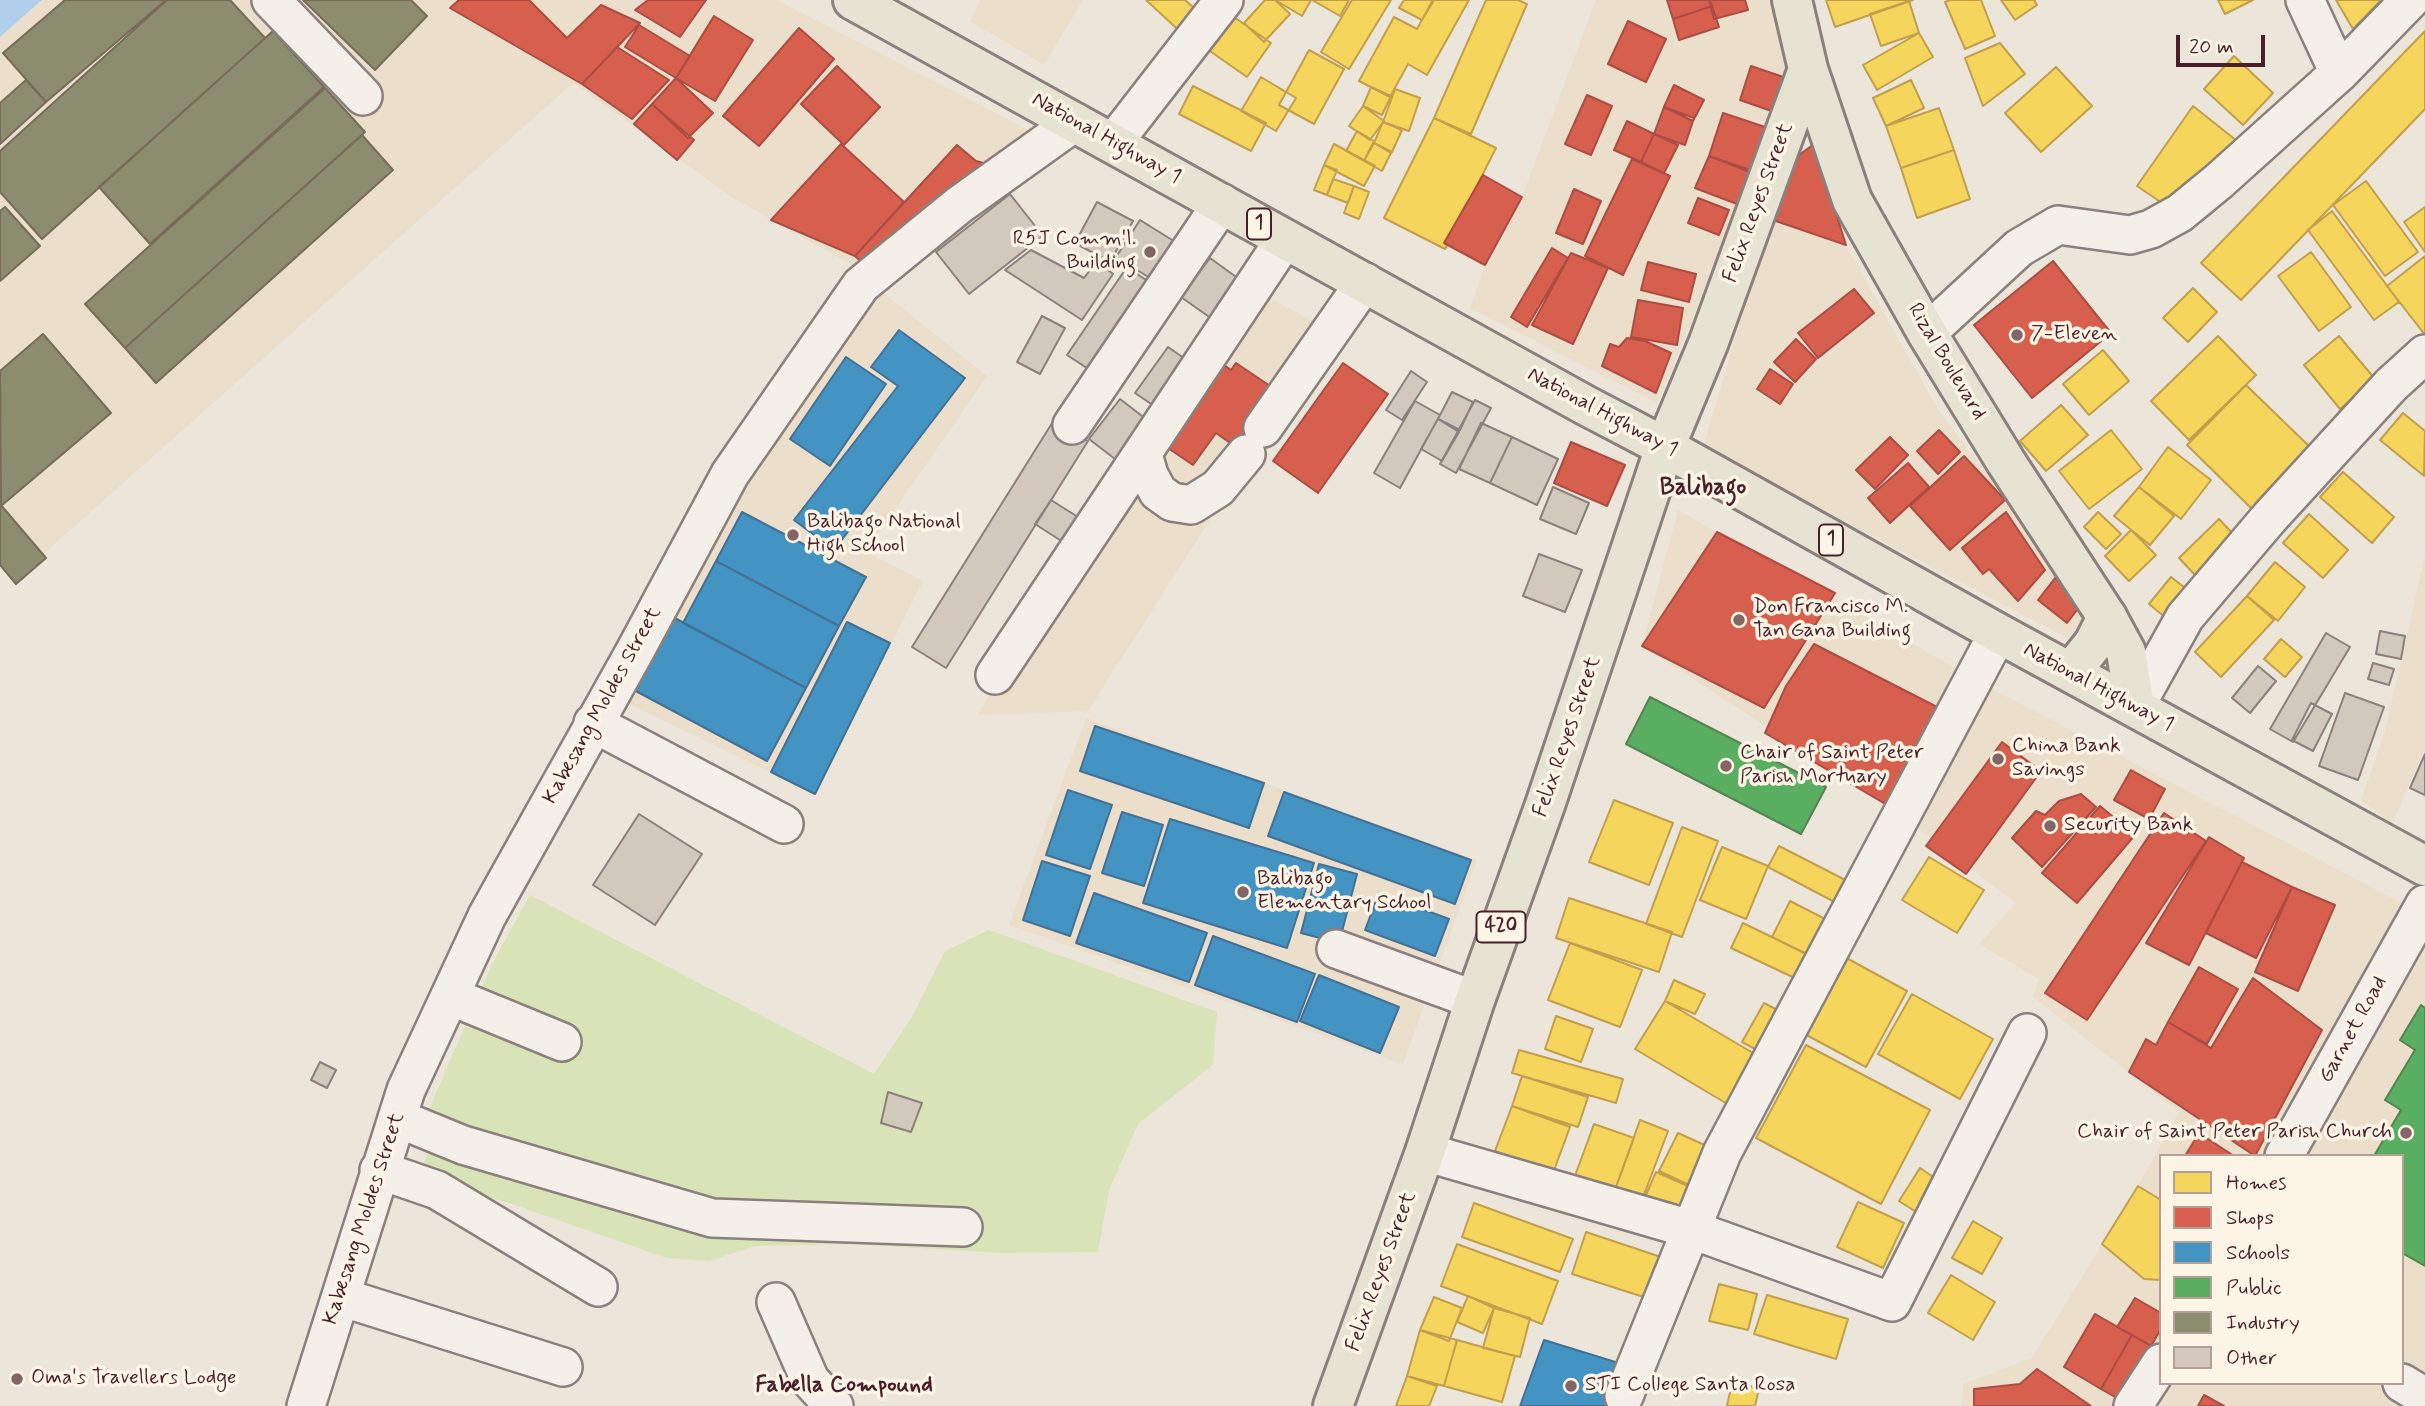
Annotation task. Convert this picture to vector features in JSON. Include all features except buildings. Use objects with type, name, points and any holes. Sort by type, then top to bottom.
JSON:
[{"type":"main road","name":"National Highway 1","points":[[853,0],[2425,866]]},
{"type":"main road","name":"Rizal Boulevard","points":[[1792,0],[1808,69],[1852,200],[1927,333],[2006,462],[2107,617],[2126,652],[2135,707]]},
{"type":"main road","name":"Felix Reyes Street","points":[[1333,1406],[1425,1152],[1665,447],[1708,344],[1808,69]]},
{"type":"main road","points":[[2070,672],[2094,643],[2107,617]]},
{"type":"street","points":[[271,0],[363,96]]},
{"type":"street","points":[[1113,143],[1224,0]]},
{"type":"street","points":[[2305,0],[2339,74]]},
{"type":"street","points":[[1927,333],[2019,248],[2058,225],[2130,235],[2151,229],[2180,213],[2339,74],[2410,0]]},
{"type":"street","name":"Kabesang Moldes Street","points":[[306,1406],[406,1090],[487,916],[635,652],[730,474],[861,285],[959,205],[1075,122]]},
{"type":"street","points":[[1072,425],[1222,203]]},
{"type":"street","points":[[995,675],[1285,239]]},
{"type":"street","points":[[1143,453],[1149,475],[1158,492],[1172,502],[1191,505],[1218,488],[1255,441],[1365,282]]},
{"type":"street","points":[[2135,707],[2185,617],[2270,517],[2391,385],[2425,354]]},
{"type":"street","points":[[1624,1396],[1722,1153],[1998,633]]},
{"type":"street","points":[[593,723],[784,824]]},
{"type":"street","name":"Garnet Road","points":[[2285,1154],[2425,904]]},
{"type":"street","points":[[1336,949],[1475,1000]]},
{"type":"street","points":[[450,996],[562,1042]]},
{"type":"street","points":[[1425,1152],[1690,1229],[1892,1302],[2027,1032]]},
{"type":"street","points":[[397,1118],[463,1145],[712,1218],[962,1227]]},
{"type":"street","points":[[379,1170],[437,1190],[598,1287]]},
{"type":"street","points":[[341,1297],[563,1367]]},
{"type":"street","points":[[776,1302],[810,1380],[834,1406]]},
{"type":"street","points":[[2133,1406],[2159,1366]]},
{"type":"shaded area","points":[[43,0],[777,0],[1042,137],[859,269],[732,197],[573,83],[13,581],[0,566],[0,37]]},
{"type":"shaded area","points":[[981,0],[1083,0],[1044,65],[970,21]]},
{"type":"shaded area","points":[[1596,0],[1775,0],[1798,66],[1657,403],[1470,308],[1485,265],[1522,197]]},
{"type":"shaded area","points":[[1814,144],[1846,245],[1937,408],[2084,601],[2085,627],[2067,638],[1703,447],[1787,164]]},
{"type":"shaded area","name":"Balibago National High School","points":[[880,290],[987,376],[866,552],[923,581],[815,794],[619,699],[717,517]]},
{"type":"shaded area","points":[[1258,292],[1339,335],[1250,457],[1088,711],[976,715]]},
{"type":"shaded area","points":[[1678,510],[1992,689],[2425,915],[2425,1406],[1962,1406],[1963,1384],[2032,1358],[2138,1186],[2179,1112],[2033,997],[2039,979],[1979,944],[2016,903],[1887,805],[1642,646]]},
{"type":"shaded area","points":[[2425,555],[2425,748],[2392,824],[2361,800],[2385,731]]},
{"type":"shaded area","name":"Balibago Elementary School","points":[[1086,718],[1477,860],[1403,1064],[1009,925]]},
{"type":"green space","points":[[530,895],[874,1074],[912,1017],[945,951],[989,930],[1217,1012],[1213,1065],[1138,1124],[1109,1190],[1098,1252],[1002,1253],[853,1244],[755,1246],[709,1261],[667,1258],[506,1202],[417,1177],[434,1140],[424,1124],[432,1102],[492,964]]},
{"type":"water","points":[[0,0],[42,0],[0,37]]},
{"type":"place","name":"R5J Comm'l. Building","points":[[1150,252]]},
{"type":"place","name":"7-Eleven","points":[[2017,335]]},
{"type":"place","name":"Balibago National High School","points":[[793,535]]},
{"type":"place","name":"Don Francisco M. Tan Gana Building","points":[[1739,620]]},
{"type":"place","name":"China Bank Savings","points":[[1998,759]]},
{"type":"place","name":"Chair of Saint Peter Parish Mortuary","points":[[1726,766]]},
{"type":"place","name":"Security Bank","points":[[2050,826]]},
{"type":"place","name":"Balibago Elementary School","points":[[1243,892]]},
{"type":"place","name":"Chair of Saint Peter Parish Church","points":[[2406,1133]]},
{"type":"place","name":"Oma's Travellers Lodge","points":[[17,1379]]},
{"type":"place","name":"STI College Santa Rosa","points":[[1571,1386]]},
{"type":"district","name":"Balibago","points":[[1703,489]]},
{"type":"district","name":"Fabella Compound","points":[[844,1386]]}]
